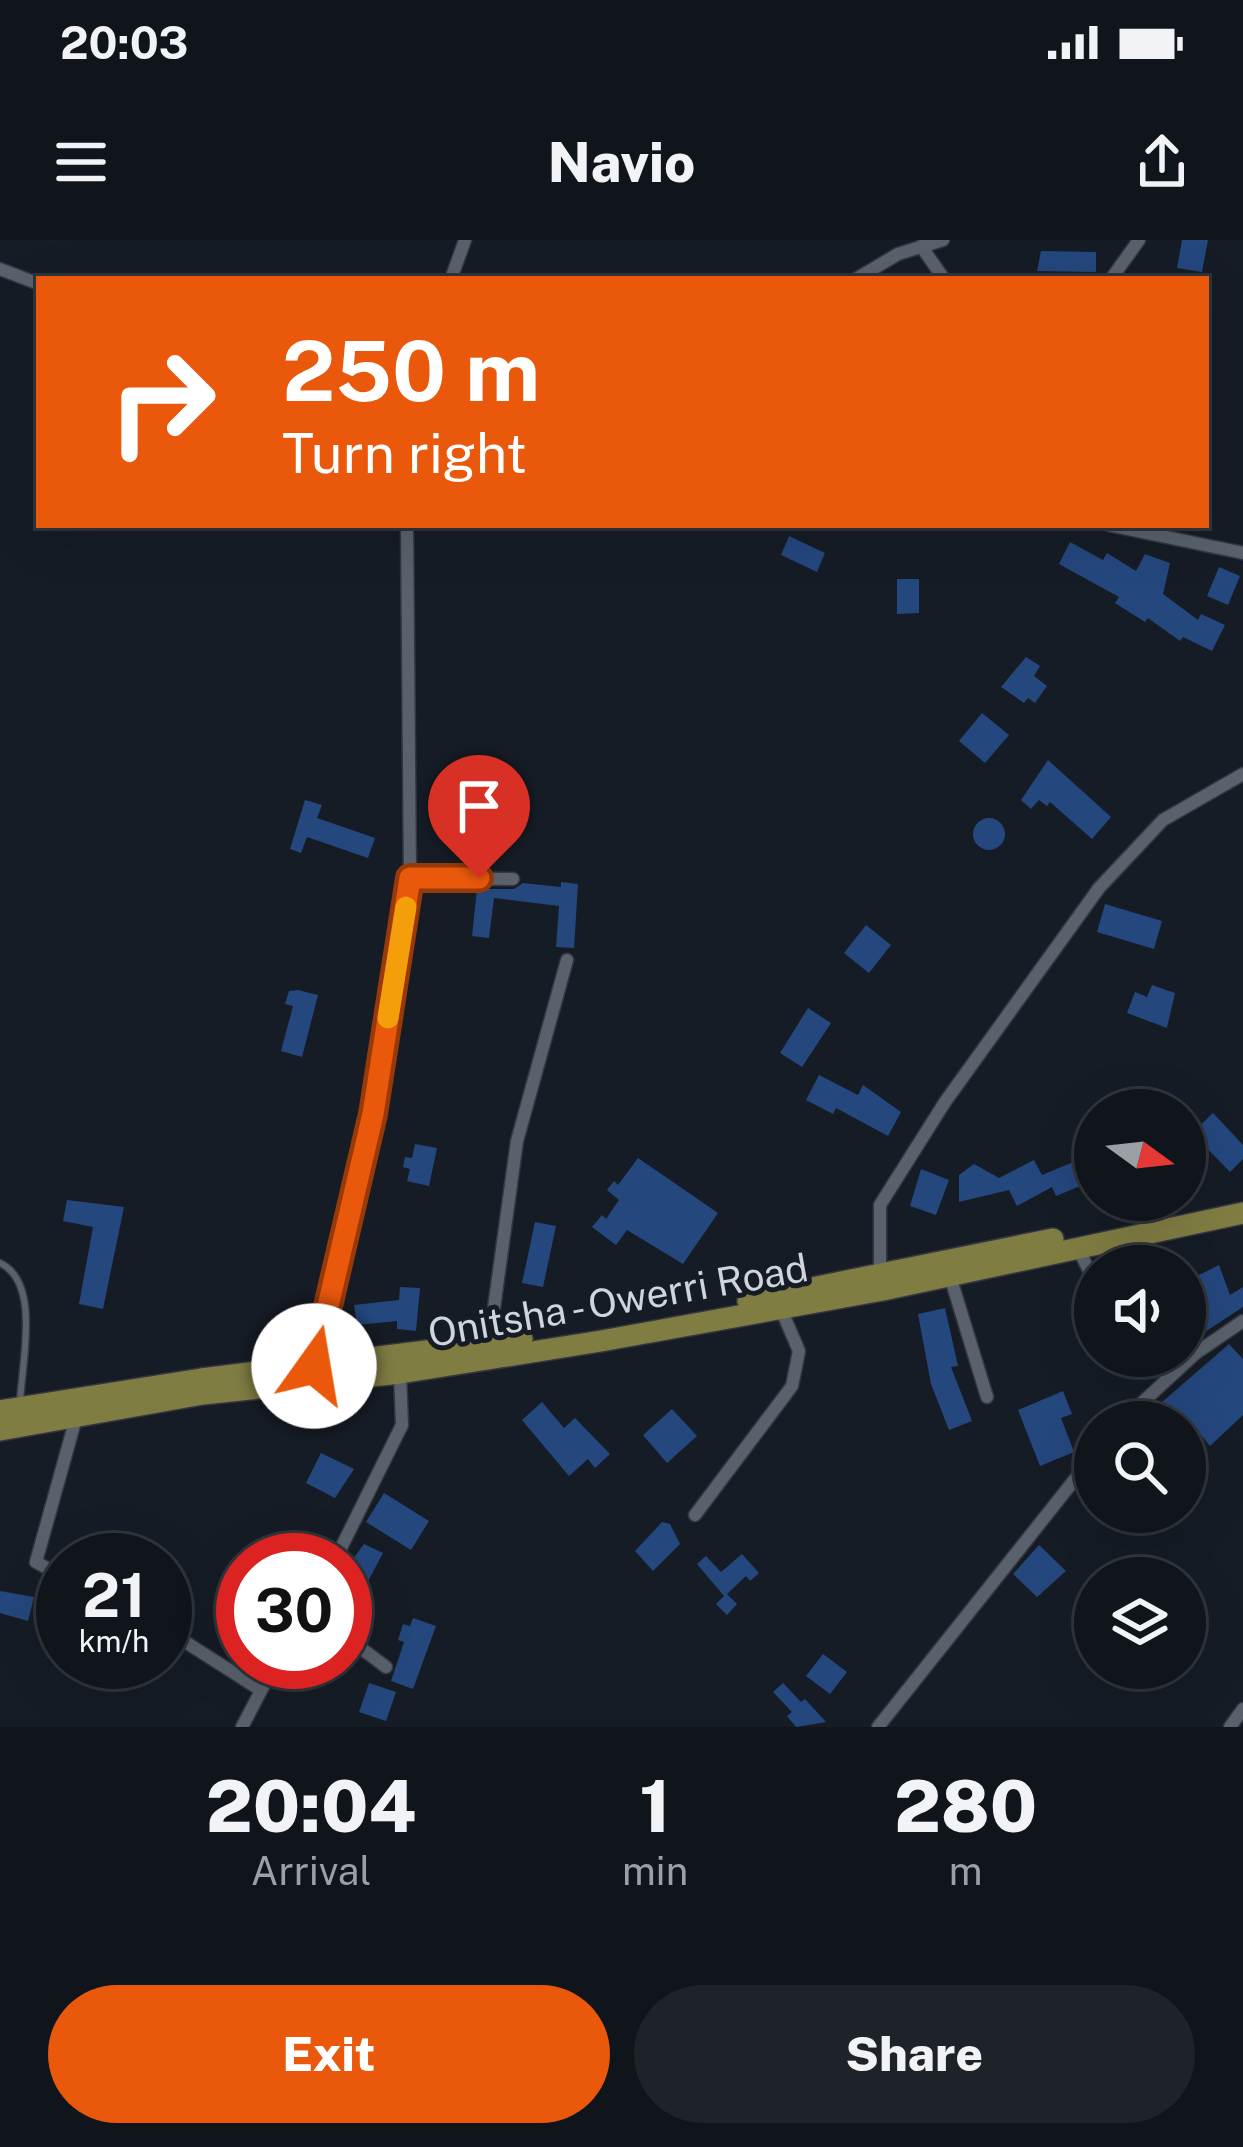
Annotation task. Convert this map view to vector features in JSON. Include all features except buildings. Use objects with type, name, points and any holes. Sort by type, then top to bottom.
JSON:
[{"type":"highway","name":"Onitsha - Owerri Road","points":[[10,1410],[489,1344],[733,1304],[1243,1199]]},
{"type":"highway","name":"Onitsha - Owerri Road","points":[[1092,1245],[1243,1213]]},
{"type":"highway","name":"Onitsha - Owerri Road","points":[[0,1430],[203,1394],[400,1373],[781,1309],[1074,1249]]},
{"type":"street","points":[[452,276],[465,240]]},
{"type":"street","points":[[860,276],[899,247],[943,240]]},
{"type":"street","points":[[1113,276],[1139,240]]},
{"type":"street","points":[[921,246],[942,276]]},
{"type":"street","points":[[0,268],[36,283]]},
{"type":"street","points":[[314,1366],[373,1114],[410,878],[406,528]]},
{"type":"street","points":[[1122,528],[1243,553]]},
{"type":"street","points":[[880,1274],[880,1205],[945,1102],[1099,887],[1163,820],[1243,774]]},
{"type":"street","points":[[410,878],[513,879]]},
{"type":"street","points":[[489,1344],[517,1141],[567,960]]},
{"type":"street","points":[[950,1276],[987,1397]]},
{"type":"street","points":[[694,1515],[781,1408],[791,1386],[799,1351],[781,1309]]},
{"type":"street","points":[[1206,1349],[1243,1321]]},
{"type":"street","points":[[348,1533],[402,1425],[400,1373]]},
{"type":"street","points":[[1143,1401],[1169,1377]]},
{"type":"street","points":[[44,1533],[76,1418]]},
{"type":"street","points":[[878,1727],[1074,1480]]},
{"type":"street","points":[[192,1647],[259,1690],[242,1727]]},
{"type":"street","points":[[372,1656],[386,1666]]},
{"type":"street","points":[[1230,1727],[1243,1709]]},
{"type":"lane","points":[[0,1263],[12,1269],[23,1289],[10,1410]]},
{"type":"slow traffic","points":[[388,1018],[406,907]]},
{"type":"route","points":[[314,1366],[373,1114],[410,878],[479,878]]}]
